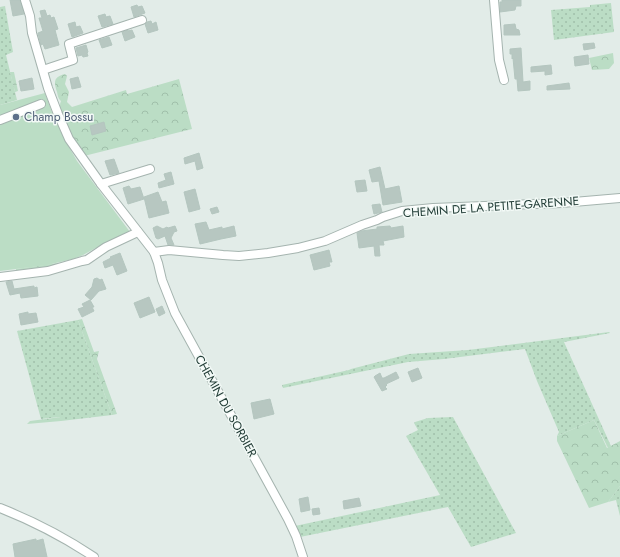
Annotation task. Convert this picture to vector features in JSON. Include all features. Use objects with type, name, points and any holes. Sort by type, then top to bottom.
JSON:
[{"type":"street","points":[[25,0],[30,16],[32,33],[43,70],[56,108],[69,139],[101,184],[154,252]]},
{"type":"street","points":[[494,0],[499,60],[504,80]]},
{"type":"street","points":[[43,70],[74,60],[69,44],[142,20]]},
{"type":"street","points":[[0,120],[41,104]]},
{"type":"street","points":[[101,184],[150,169]]},
{"type":"street","name":"CHEMIN DE LA PETITE-GARENNE","points":[[154,252],[169,250],[239,256],[268,253],[298,248],[325,241],[383,217],[403,211],[433,208],[562,203],[620,198]]},
{"type":"street","points":[[0,277],[48,271],[82,262],[106,247],[138,232]]},
{"type":"street","name":"CHEMIN DU SORBIER","points":[[154,252],[162,280],[175,313],[288,519],[303,557]]},
{"type":"street","points":[[0,508],[50,530],[94,557]]},
{"type":"green space","points":[[611,3],[614,32],[554,40],[551,10],[590,7],[590,5]]},
{"type":"green space","points":[[5,6],[13,52],[6,55],[17,100],[0,105],[0,7]]},
{"type":"green space","points":[[613,53],[614,63],[609,69],[592,70],[589,58]]},
{"type":"green space","points":[[10,72],[14,72],[18,91],[15,92]]},
{"type":"green space","points":[[65,74],[67,76],[65,84],[69,92],[67,102],[72,107],[126,90],[127,94],[179,79],[192,129],[84,156],[72,137],[61,113],[61,101],[58,97],[55,80],[61,75]]},
{"type":"green space","points":[[45,93],[53,115],[77,161],[130,232],[73,259],[47,265],[0,271],[0,105]]},
{"type":"green space","points":[[58,263],[58,266],[16,271],[16,269]]},
{"type":"green space","points":[[82,319],[94,352],[99,351],[97,359],[117,414],[112,415],[78,320]]},
{"type":"green space","points":[[78,320],[112,415],[61,421],[60,417],[41,419],[17,331]]},
{"type":"green space","points":[[610,333],[564,342],[611,446],[608,448],[594,420],[557,436],[559,432],[525,349],[408,362],[283,388],[282,385],[349,370],[409,354],[468,350]]},
{"type":"green space","points":[[61,417],[61,421],[27,424],[30,421]]},
{"type":"green space","points":[[453,417],[516,533],[471,547],[448,507],[300,537],[295,526],[440,495],[406,436],[418,430],[414,423],[415,422],[428,418]]},
{"type":"green space","points":[[594,420],[607,448],[620,441],[620,486],[608,502],[589,508],[557,441],[557,436]]},
{"type":"green space","points":[[620,486],[620,516],[616,500],[608,502]]},
{"type":"building","points":[[10,0],[20,0],[24,14],[13,16]]},
{"type":"building","points":[[502,0],[521,0],[521,6],[516,6],[515,10],[500,12],[500,2],[502,2]]},
{"type":"building","points":[[137,5],[138,7],[142,6],[145,13],[134,17],[131,7]]},
{"type":"building","points":[[45,10],[47,16],[50,15],[51,18],[54,17],[58,29],[55,30],[59,45],[45,49],[43,44],[41,45],[38,33],[43,31],[39,18],[42,18],[40,11]]},
{"type":"building","points":[[105,14],[106,17],[110,16],[113,24],[102,27],[98,16]]},
{"type":"building","points":[[151,21],[152,24],[156,22],[158,30],[148,33],[145,24]]},
{"type":"building","points":[[75,22],[76,27],[80,26],[83,33],[72,37],[68,24]]},
{"type":"building","points":[[515,24],[520,35],[504,35],[504,25]]},
{"type":"building","points":[[132,30],[135,37],[125,41],[122,32]]},
{"type":"building","points":[[109,37],[112,45],[102,48],[99,40]]},
{"type":"building","points":[[594,43],[595,48],[584,50],[583,44]]},
{"type":"building","points":[[86,45],[88,56],[78,56],[76,48]]},
{"type":"building","points":[[521,48],[523,82],[530,81],[530,90],[518,91],[513,58],[512,59],[512,54],[510,54],[510,49]]},
{"type":"building","points":[[588,55],[589,64],[575,66],[574,57]]},
{"type":"building","points":[[551,65],[552,74],[545,75],[545,71],[531,72],[531,67]]},
{"type":"building","points":[[78,77],[81,87],[72,89],[70,79]]},
{"type":"building","points":[[32,78],[34,89],[21,91],[19,81]]},
{"type":"building","points":[[569,83],[570,89],[547,90],[547,86]]},
{"type":"building","points":[[104,122],[106,131],[92,135],[90,126]]},
{"type":"building","points":[[199,153],[203,168],[197,170],[195,161],[185,164],[184,158]]},
{"type":"building","points":[[114,159],[119,173],[110,175],[105,161]]},
{"type":"building","points":[[380,167],[385,189],[399,186],[402,202],[383,205],[379,181],[372,182],[369,170]]},
{"type":"building","points":[[171,172],[174,184],[159,188],[158,183],[166,180],[164,174]]},
{"type":"building","points":[[365,180],[367,191],[357,192],[355,181]]},
{"type":"building","points":[[129,186],[131,189],[140,187],[144,199],[128,204],[123,188]]},
{"type":"building","points":[[195,189],[200,209],[189,212],[184,192]]},
{"type":"building","points":[[158,192],[162,202],[166,201],[169,213],[149,218],[144,197]]},
{"type":"building","points":[[380,204],[382,212],[374,214],[372,205]]},
{"type":"building","points":[[217,207],[219,212],[212,214],[210,209]]},
{"type":"building","points":[[206,222],[209,230],[234,226],[236,236],[200,244],[195,224]]},
{"type":"building","points":[[157,226],[163,229],[175,226],[177,231],[174,232],[171,238],[174,245],[168,245],[165,236],[158,239],[156,238],[153,228]]},
{"type":"building","points":[[390,226],[391,228],[403,226],[404,237],[383,241],[384,245],[379,245],[380,256],[375,256],[374,246],[359,248],[357,233],[377,229],[377,227]]},
{"type":"building","points":[[329,250],[332,262],[329,262],[330,266],[314,270],[310,255]]},
{"type":"building","points":[[120,253],[127,271],[117,275],[113,265],[105,268],[103,262]]},
{"type":"building","points":[[97,278],[100,280],[102,279],[106,289],[99,291],[91,300],[85,295],[92,287],[94,279]]},
{"type":"building","points":[[12,281],[14,289],[34,286],[34,288],[37,287],[38,296],[21,298],[20,293],[10,295],[6,282]]},
{"type":"building","points":[[149,297],[155,312],[140,318],[134,303]]},
{"type":"building","points":[[90,300],[94,307],[92,307],[94,311],[82,317],[78,309],[84,307],[82,304]]},
{"type":"building","points":[[162,306],[165,313],[159,316],[156,309]]},
{"type":"building","points":[[28,312],[28,314],[36,313],[38,322],[21,325],[19,314]]},
{"type":"building","points":[[418,368],[422,378],[412,382],[408,372]]},
{"type":"building","points":[[396,372],[399,378],[386,384],[387,385],[385,387],[387,389],[382,391],[374,377],[380,373],[382,378],[384,378]]},
{"type":"building","points":[[270,399],[274,414],[254,419],[251,403]]},
{"type":"building","points":[[308,497],[310,510],[301,512],[299,499]]},
{"type":"building","points":[[359,498],[361,506],[344,509],[343,501]]},
{"type":"building","points":[[319,508],[320,514],[313,515],[312,509]]},
{"type":"building","points":[[36,539],[36,541],[43,539],[47,557],[15,557],[13,544]]},
{"type":"place","name":"Champ Bossu","points":[[16,117]]}]
